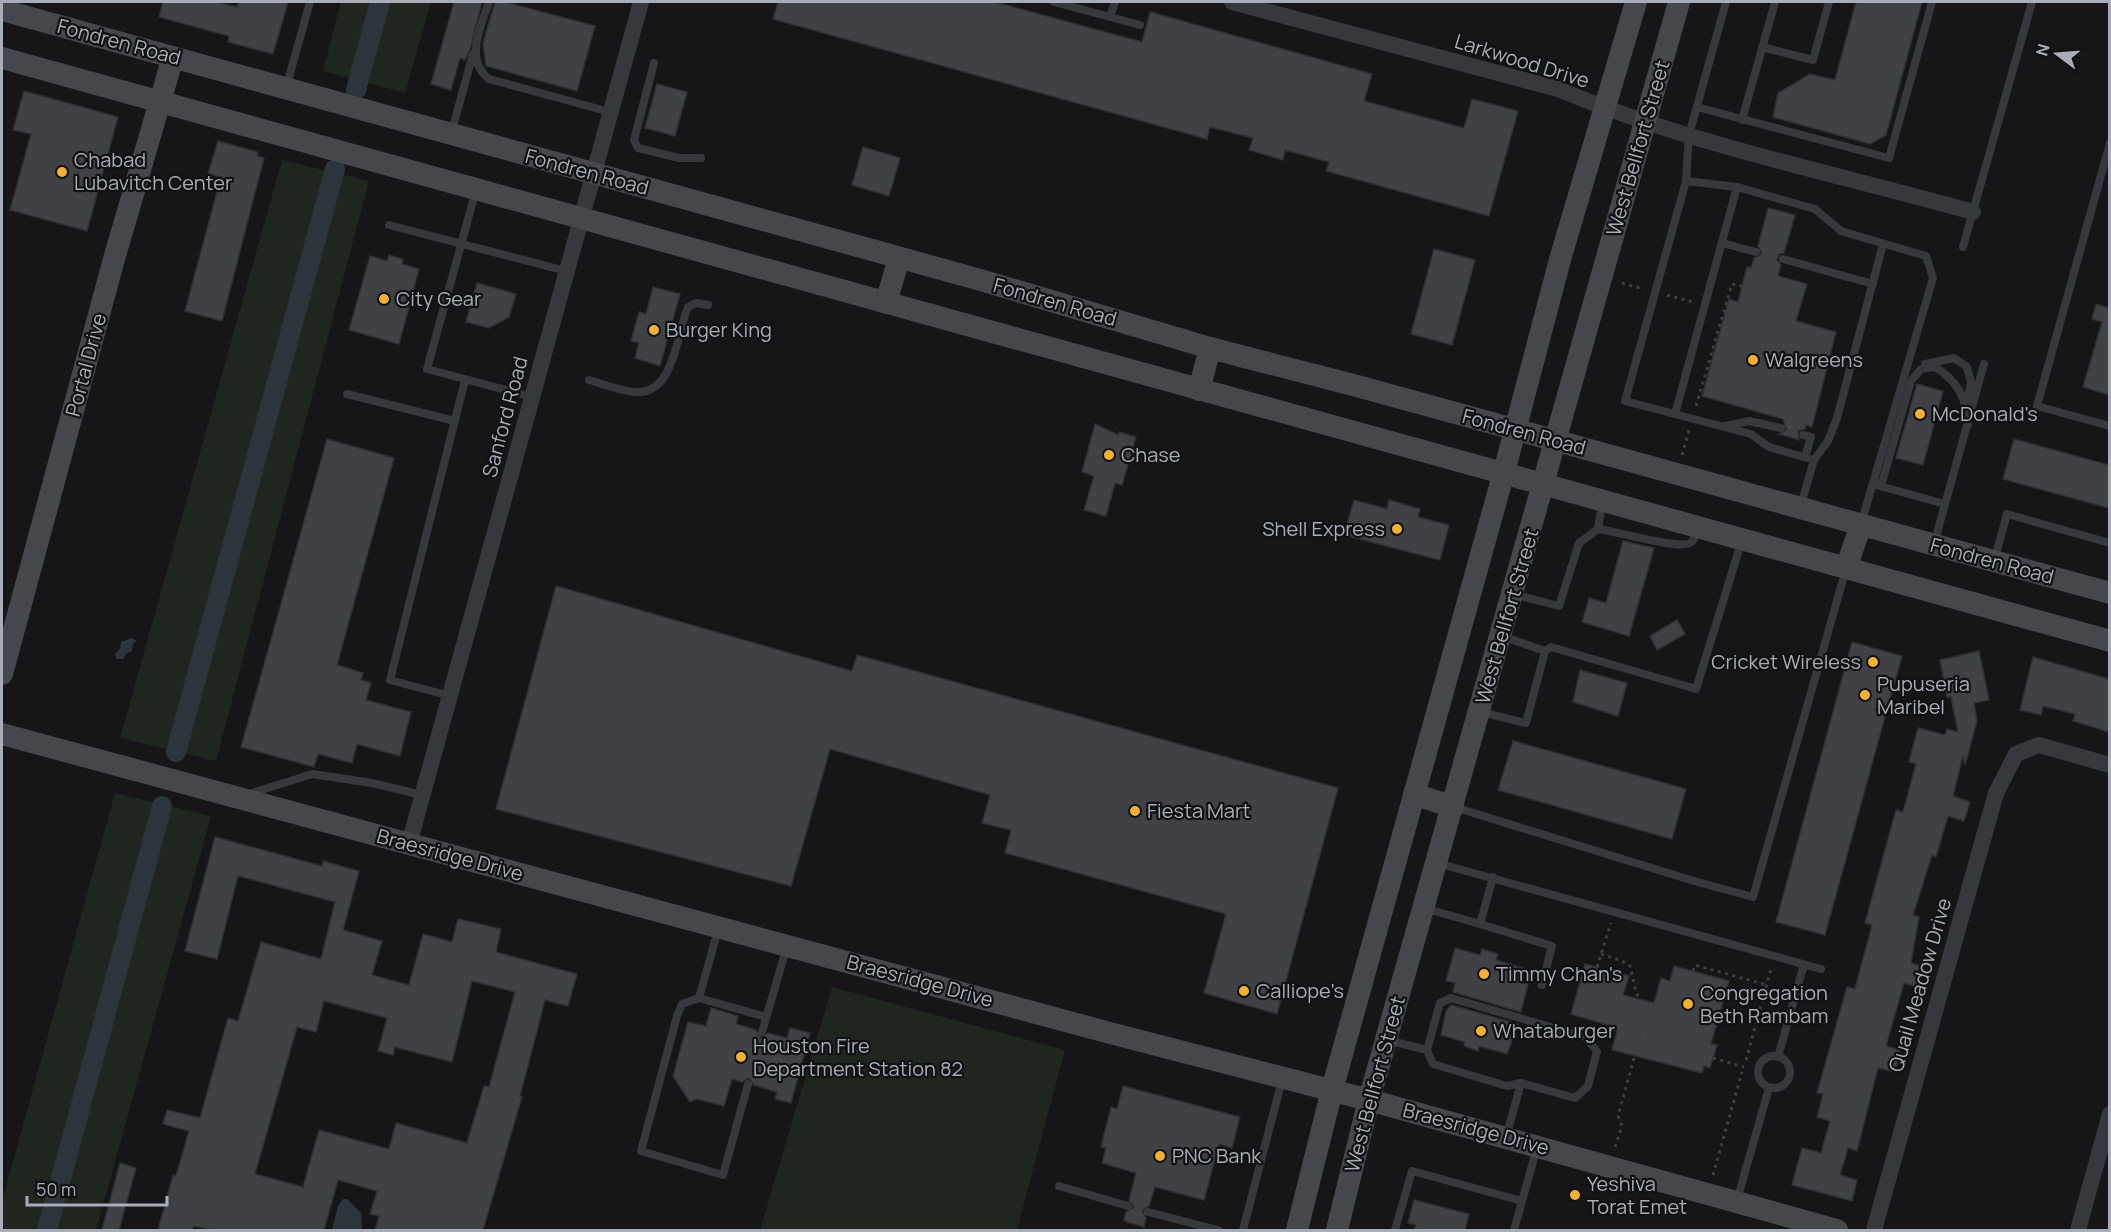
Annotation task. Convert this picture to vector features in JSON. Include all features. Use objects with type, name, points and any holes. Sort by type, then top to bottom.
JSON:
[{"type":"main road","name":"West Bellfort Street","points":[[1297,1230],[1332,1090],[1516,430],[1561,256],[1636,2]]},
{"type":"main road","name":"West Bellfort Street","points":[[1336,1230],[1369,1100],[1679,2]]},
{"type":"main road","name":"Fondren Road","points":[[2,10],[900,258],[1210,348],[1555,440],[2109,593]]},
{"type":"main road","name":"Portal Drive","points":[[2,674],[173,57]]},
{"type":"main road","points":[[2,58],[2109,641]]},
{"type":"main road","points":[[886,303],[900,258]]},
{"type":"main road","points":[[1199,390],[1210,348]]},
{"type":"main road","points":[[1846,568],[1861,525]]},
{"type":"main road","name":"Braesridge Drive","points":[[2,734],[1110,1033],[1369,1100],[1837,1230]]},
{"type":"main road","points":[[1414,794],[1453,807]]},
{"type":"street","name":"Sanford Road","points":[[409,844],[641,2]]},
{"type":"street","name":"Larkwood Drive","points":[[1232,2],[1558,89],[1605,109],[1689,135],[1973,212]]},
{"type":"street","name":"Quail Meadow Drive","points":[[1874,1230],[1995,793],[2016,754],[2039,745],[2109,765]]},
{"type":"street","points":[[2078,1230],[2109,1114]]},
{"type":"lane","points":[[286,89],[310,2]]},
{"type":"lane","points":[[451,134],[489,2]]},
{"type":"lane","points":[[1054,2],[1140,25]]},
{"type":"lane","points":[[1110,17],[1115,2]]},
{"type":"lane","points":[[1726,2],[1689,135],[1686,181],[1625,401],[1751,434],[1769,447],[1810,458]]},
{"type":"lane","points":[[1742,120],[1774,2]]},
{"type":"lane","points":[[1762,47],[1813,60],[1829,2]]},
{"type":"lane","points":[[1697,108],[1889,158],[1932,2]]},
{"type":"lane","points":[[1963,247],[2032,2]]},
{"type":"lane","points":[[474,50],[480,72],[489,79],[610,112]]},
{"type":"lane","points":[[654,63],[634,140],[638,148],[663,156],[701,158]]},
{"type":"lane","points":[[2109,143],[2037,406],[2109,426]]},
{"type":"lane","points":[[1686,181],[1737,187],[1815,209],[1841,231],[1926,256],[1933,278],[1877,485]]},
{"type":"lane","points":[[1675,414],[1737,187]]},
{"type":"lane","points":[[476,189],[427,369],[532,398]]},
{"type":"lane","points":[[389,225],[566,272]]},
{"type":"lane","points":[[1722,243],[1756,252]]},
{"type":"lane","points":[[1810,458],[1828,441],[1837,418],[1883,244]]},
{"type":"lane","points":[[1783,260],[1873,284]]},
{"type":"lane","points":[[589,380],[635,392],[647,391],[658,385],[668,373],[687,307],[696,303],[708,305]]},
{"type":"lane","points":[[1861,525],[1877,485],[1911,381],[1921,369],[1932,362],[1954,358],[1967,367],[1971,381],[1967,404],[1968,425]]},
{"type":"lane","points":[[1934,545],[1984,364]]},
{"type":"lane","points":[[1921,369],[1935,367],[1947,374],[1967,404]]},
{"type":"lane","points":[[450,696],[390,680],[465,380]]},
{"type":"lane","points":[[347,394],[455,421]]},
{"type":"lane","points":[[1721,426],[1749,421],[1781,428]]},
{"type":"lane","points":[[1800,508],[1810,458],[1811,436],[1803,435]]},
{"type":"lane","points":[[1877,485],[1945,504]]},
{"type":"lane","points":[[1598,529],[1603,500]]},
{"type":"lane","points":[[1994,561],[2007,514],[2109,543]]},
{"type":"lane","points":[[1512,594],[1559,606],[1579,543],[1598,529],[1623,532],[1678,546],[1689,544],[1695,538],[1698,527]]},
{"type":"lane","points":[[1479,712],[1526,723],[1545,651],[1551,647],[1696,689],[1742,539]]},
{"type":"lane","points":[[1453,807],[1753,897],[1846,568]]},
{"type":"lane","points":[[1501,636],[1545,651]]},
{"type":"lane","points":[[237,798],[312,774],[372,783],[422,795]]},
{"type":"lane","points":[[1436,863],[1821,969]]},
{"type":"lane","points":[[1480,924],[1493,877]]},
{"type":"lane","points":[[1423,908],[1552,946],[1542,985]]},
{"type":"lane","points":[[699,998],[719,926]]},
{"type":"lane","points":[[762,1032],[787,945]]},
{"type":"lane","points":[[1778,1057],[1804,964]]},
{"type":"lane","points":[[748,1084],[723,1175],[640,1151],[682,1004],[699,998],[766,1017]]},
{"type":"lane","points":[[1451,998],[1585,1037],[1597,1051],[1588,1086],[1575,1098],[1521,1083],[1507,1086],[1433,1064],[1427,1050],[1440,1003],[1451,998]]},
{"type":"lane","points":[[1386,1040],[1427,1050]]},
{"type":"lane","points":[[1778,1057],[1787,1062],[1790,1077],[1779,1088],[1769,1088],[1760,1081],[1758,1070],[1763,1060],[1778,1057]]},
{"type":"lane","points":[[1243,1230],[1283,1077]]},
{"type":"lane","points":[[1506,1138],[1521,1083]]},
{"type":"lane","points":[[1736,1203],[1769,1088]]},
{"type":"lane","points":[[1514,1230],[1538,1146]]},
{"type":"lane","points":[[1395,1230],[1412,1171],[1522,1201]]},
{"type":"lane","points":[[1059,1186],[1128,1206]]},
{"type":"lane","points":[[1148,1212],[1218,1230]]},
{"type":"path","points":[[1620,282],[1646,289]]},
{"type":"path","points":[[1681,457],[1732,284],[1742,286]]},
{"type":"path","points":[[1666,295],[1696,303]]},
{"type":"path","points":[[1717,309],[1725,311]]},
{"type":"path","points":[[1597,967],[1614,911]]},
{"type":"path","points":[[1601,954],[1622,960],[1630,966],[1636,992],[1642,1004],[1649,1005],[1643,1026]]},
{"type":"path","points":[[1746,1060],[1775,956]]},
{"type":"path","points":[[1693,971],[1695,965],[1767,985]]},
{"type":"path","points":[[1726,980],[1728,974]]},
{"type":"path","points":[[1609,1166],[1622,1126],[1617,1116],[1641,1033]]},
{"type":"path","points":[[1713,1058],[1744,1066]]},
{"type":"path","points":[[1707,1194],[1742,1072]]},
{"type":"shaded area","points":[[341,2],[431,2],[405,93],[323,71]]},
{"type":"shaded area","points":[[282,160],[369,181],[216,761],[120,738]]},
{"type":"shaded area","points":[[132,638],[137,641],[133,643],[132,651],[123,659],[117,659],[115,654],[120,649],[121,642]]},
{"type":"shaded area","points":[[115,793],[211,816],[96,1230],[2,1230],[2,1201]]},
{"type":"shaded area","points":[[832,987],[1065,1050],[1017,1230],[760,1230]]},
{"type":"shaded area","points":[[343,1199],[347,1199],[361,1213],[362,1230],[332,1230],[338,1206]]},
{"type":"building","points":[[163,2],[217,2],[237,7],[239,2],[288,2],[273,54],[228,42],[229,36],[159,17]]},
{"type":"building","points":[[454,2],[482,2],[470,49],[465,60],[460,58],[451,90],[431,84]]},
{"type":"building","points":[[495,2],[505,2],[595,26],[577,91],[486,66],[483,43]]},
{"type":"building","points":[[778,2],[995,2],[1142,42],[1150,12],[1372,74],[1364,101],[1464,128],[1472,99],[1518,111],[1489,216],[1326,171],[1329,162],[1285,150],[1283,160],[1249,150],[1253,138],[1210,127],[1207,139],[773,19]]},
{"type":"building","points":[[1856,2],[1922,2],[1886,135],[1870,144],[1773,117],[1778,93],[1810,74],[1835,80]]},
{"type":"building","points":[[657,84],[687,92],[675,136],[645,128]]},
{"type":"building","name":"Chabad Lubavitch Center","points":[[24,91],[118,117],[87,231],[10,210],[31,134],[13,130]]},
{"type":"building","points":[[218,141],[258,152],[257,156],[264,158],[222,321],[185,311],[221,177],[208,174]]},
{"type":"building","points":[[863,147],[900,158],[889,196],[852,185]]},
{"type":"building","points":[[1768,208],[1795,215],[1784,253],[1779,254],[1777,260],[1781,265],[1778,276],[1807,284],[1796,321],[1836,332],[1812,427],[1806,425],[1805,429],[1798,431],[1799,440],[1779,434],[1787,430],[1783,419],[1702,396],[1729,299],[1738,302],[1747,267],[1751,268],[1754,258],[1762,254],[1758,246]]},
{"type":"building","points":[[1434,249],[1475,260],[1452,345],[1411,334]]},
{"type":"building","name":"City Gear","points":[[389,255],[403,259],[402,264],[419,269],[399,344],[349,330],[370,256],[387,261]]},
{"type":"building","points":[[477,283],[516,294],[509,317],[489,328],[466,322]]},
{"type":"building","name":"Burger King","points":[[653,287],[680,294],[660,366],[635,358],[639,343],[631,341],[639,312],[646,314]]},
{"type":"building","points":[[2096,304],[2109,308],[2109,395],[2083,387],[2102,322],[2092,319]]},
{"type":"building","name":"McDonald's","points":[[1917,384],[1943,391],[1923,465],[1896,458]]},
{"type":"building","name":"Chase","points":[[1095,424],[1118,435],[1119,432],[1136,437],[1122,485],[1115,483],[1106,516],[1084,510],[1094,476],[1082,472]]},
{"type":"building","points":[[327,439],[394,458],[337,665],[363,673],[361,680],[371,683],[366,700],[411,712],[400,756],[357,744],[352,763],[318,754],[314,767],[241,747]]},
{"type":"building","points":[[2014,439],[2109,465],[2109,508],[2003,479]]},
{"type":"building","points":[[1354,500],[1387,509],[1389,500],[1420,509],[1418,517],[1449,525],[1440,560],[1344,535]]},
{"type":"building","points":[[1623,541],[1654,548],[1629,636],[1582,622],[1589,598],[1606,603]]},
{"type":"building","points":[[556,586],[852,671],[857,655],[1338,788],[1277,1014],[1204,993],[1226,914],[1005,853],[1011,830],[982,823],[990,795],[830,749],[791,886],[496,809]]},
{"type":"building","points":[[1677,620],[1685,634],[1657,650],[1650,636]]},
{"type":"building","points":[[1852,642],[1902,656],[1888,707],[1874,709],[1886,713],[1825,935],[1776,922]]},
{"type":"building","points":[[1979,651],[1989,700],[1974,703],[1977,721],[1965,765],[1963,755],[1953,796],[1970,802],[1964,821],[1948,816],[1936,857],[1932,855],[1913,915],[1919,917],[1911,963],[1923,967],[1918,987],[1904,983],[1886,1046],[1900,1050],[1895,1072],[1878,1068],[1857,1151],[1848,1148],[1840,1175],[1857,1180],[1852,1201],[1792,1185],[1802,1148],[1821,1153],[1830,1121],[1817,1117],[1823,1094],[1817,1093],[1847,987],[1855,989],[1872,925],[1865,923],[1896,810],[1903,812],[1916,764],[1909,762],[1918,728],[1945,735],[1947,729],[1958,732],[1951,697],[1947,697],[1940,660]]},
{"type":"building","points":[[2033,657],[2109,679],[2109,732],[2073,721],[2075,714],[2043,706],[2041,715],[2020,710]]},
{"type":"building","points":[[1580,670],[1627,683],[1618,716],[1573,702]]},
{"type":"building","points":[[1513,741],[1686,789],[1672,839],[1498,790]]},
{"type":"building","points":[[215,837],[322,866],[323,861],[359,871],[343,930],[382,941],[372,975],[409,985],[423,934],[452,942],[458,919],[501,929],[496,952],[577,974],[568,1006],[545,1000],[520,1096],[522,1097],[483,1230],[375,1230],[379,1216],[370,1214],[377,1191],[338,1180],[324,1230],[212,1230],[194,1226],[192,1230],[158,1230],[173,1175],[176,1176],[189,1131],[163,1124],[167,1110],[200,1118],[228,1018],[238,1021],[261,942],[321,959],[335,902],[238,876],[217,959],[185,951]],"holes":[[[472,981],[515,992],[489,1087],[484,1086],[467,1143],[396,1123],[389,1149],[319,1130],[303,1187],[255,1174],[297,1027],[316,1032],[324,1001],[387,1018],[378,1051],[393,1055],[395,1047],[452,1062]]]},
{"type":"building","name":"Timmy Chan's","points":[[1455,948],[1480,955],[1482,949],[1498,954],[1496,960],[1523,968],[1519,982],[1528,984],[1521,1012],[1453,992],[1455,983],[1446,981]]},
{"type":"building","points":[[1585,964],[1629,976],[1623,995],[1654,1003],[1661,978],[1670,981],[1674,966],[1729,981],[1711,1044],[1717,1045],[1710,1068],[1704,1066],[1702,1073],[1612,1050],[1617,1031],[1613,1030],[1614,1027],[1571,1014]]},
{"type":"building","name":"Whataburger","points":[[1451,1005],[1518,1024],[1507,1054],[1479,1046],[1478,1051],[1464,1046],[1465,1042],[1441,1035],[1446,1011]]},
{"type":"building","name":"Houston Fire Department Station 82","points":[[711,1008],[738,1016],[736,1024],[756,1030],[761,1038],[768,1033],[787,1038],[790,1028],[810,1033],[791,1103],[775,1099],[777,1092],[754,1085],[749,1078],[742,1082],[732,1079],[724,1106],[697,1099],[690,1102],[673,1076],[688,1022],[706,1026]]},
{"type":"building","name":"PNC Bank","points":[[1123,1086],[1240,1117],[1232,1148],[1219,1144],[1204,1200],[1155,1187],[1149,1206],[1142,1210],[1146,1218],[1144,1227],[1124,1221],[1126,1212],[1134,1207],[1129,1200],[1136,1173],[1102,1163],[1106,1148],[1101,1147],[1111,1107],[1117,1109]]},
{"type":"building","points":[[120,1163],[136,1168],[119,1230],[102,1230]]},
{"type":"building","points":[[1414,1200],[1469,1214],[1465,1230],[1414,1230],[1416,1225],[1408,1223]]},
{"type":"waterway","points":[[356,90],[380,2]]},
{"type":"waterway","points":[[176,752],[335,169]]},
{"type":"waterway","points":[[47,1230],[162,806]]},
{"type":"place","name":"Chabad Lubavitch Center","points":[[62,172]]},
{"type":"place","name":"City Gear","points":[[384,299]]},
{"type":"place","name":"Burger King","points":[[654,330]]},
{"type":"place","name":"Walgreens","points":[[1753,360]]},
{"type":"place","name":"McDonald's","points":[[1920,414]]},
{"type":"place","name":"Chase","points":[[1109,455]]},
{"type":"place","name":"Shell Express","points":[[1397,529]]},
{"type":"place","name":"Cricket Wireless","points":[[1873,662]]},
{"type":"place","name":"Pupuseria Maribel","points":[[1865,695]]},
{"type":"place","name":"Fiesta Mart","points":[[1135,811]]},
{"type":"place","name":"Timmy Chan's","points":[[1484,974]]},
{"type":"place","name":"Calliope's","points":[[1244,991]]},
{"type":"place","name":"Congregation Beth Rambam","points":[[1688,1004]]},
{"type":"place","name":"Whataburger","points":[[1481,1031]]},
{"type":"place","name":"Houston Fire Department Station 82","points":[[741,1057]]},
{"type":"place","name":"PNC Bank","points":[[1160,1156]]},
{"type":"place","name":"Yeshiva Torat Emet","points":[[1575,1195]]}]
